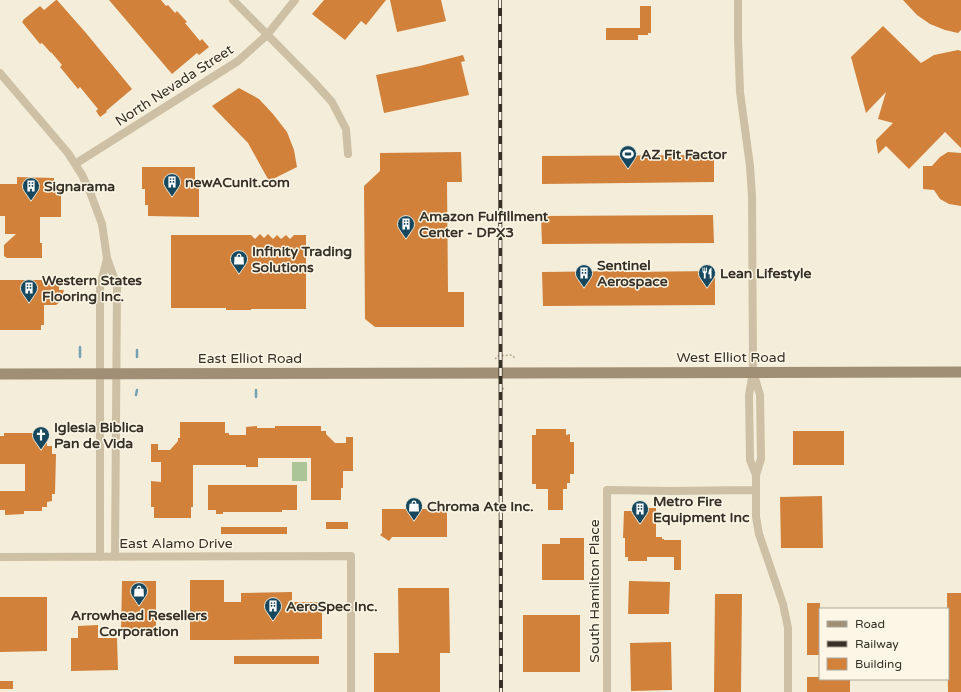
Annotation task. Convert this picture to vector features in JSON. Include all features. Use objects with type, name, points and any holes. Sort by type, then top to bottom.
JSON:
[{"type":"main road","name":"West Elliot Road","points":[[500,373],[961,372]]},
{"type":"main road","name":"East Elliot Road","points":[[0,374],[500,373]]},
{"type":"street","points":[[233,0],[332,102],[346,129],[348,154]]},
{"type":"street","name":"North Nevada Street","points":[[75,164],[238,62],[267,35],[295,0]]},
{"type":"street","points":[[738,0],[740,92],[750,166],[752,196],[754,372],[750,395],[750,460],[756,475]]},
{"type":"street","points":[[0,73],[68,153],[82,175],[102,224],[107,258],[117,286],[115,557]]},
{"type":"street","points":[[100,557],[100,286],[107,258]]},
{"type":"street","points":[[754,372],[760,395],[762,459],[756,475],[756,517],[759,534],[784,604],[788,628],[788,692]]},
{"type":"street","name":"South Hamilton Place","points":[[607,692],[607,490],[756,490]]},
{"type":"street","name":"East Alamo Drive","points":[[0,557],[351,556],[351,692]]},
{"type":"path","points":[[495,358],[498,356],[512,355],[516,359]]},
{"type":"path","points":[[502,389],[506,388]]},
{"type":"green space","points":[[292,462],[307,462],[307,481],[292,481]]},
{"type":"building","points":[[56,0],[86,33],[132,89],[100,117],[96,111],[98,109],[80,87],[78,89],[60,67],[62,65],[42,43],[40,44],[22,22],[40,6],[44,10]]},
{"type":"building","points":[[109,0],[161,0],[175,13],[177,11],[187,22],[185,23],[200,41],[202,39],[209,47],[199,55],[197,53],[172,74]]},
{"type":"building","points":[[324,0],[386,0],[366,25],[361,21],[345,40],[312,14]]},
{"type":"building","points":[[390,0],[441,0],[446,21],[397,32]]},
{"type":"building","points":[[903,0],[961,0],[961,30],[958,33],[930,24],[917,15]]},
{"type":"building","points":[[640,6],[651,6],[651,33],[648,33],[648,35],[638,35],[638,40],[606,40],[606,28],[640,28]]},
{"type":"building","points":[[883,26],[921,63],[934,55],[958,50],[961,51],[961,148],[945,132],[909,169],[886,146],[878,154],[876,140],[893,123],[878,119],[886,92],[866,113],[851,57]]},
{"type":"building","points":[[463,55],[465,61],[461,62],[469,95],[384,113],[376,75]]},
{"type":"building","points":[[239,88],[259,99],[287,132],[294,150],[297,167],[269,181],[248,143],[212,106]]},
{"type":"building","name":"Amazon Fulfillment Center - DPX3","points":[[461,152],[462,182],[447,182],[448,292],[464,292],[464,327],[375,327],[365,319],[364,186],[380,171],[380,153]]},
{"type":"building","points":[[948,152],[961,153],[961,206],[949,204],[940,199],[934,190],[923,189],[923,166],[932,166],[940,157]]},
{"type":"building","points":[[714,155],[714,182],[542,184],[542,156]]},
{"type":"building","name":"newACunit.com","points":[[142,167],[195,167],[195,183],[199,183],[199,217],[148,216],[148,205],[145,205],[145,189],[142,189]]},
{"type":"building","name":"Signarama","points":[[17,177],[54,178],[54,186],[61,186],[61,217],[40,217],[40,243],[42,243],[42,258],[7,258],[4,256],[4,245],[16,234],[5,234],[5,216],[0,216],[0,184],[17,184]]},
{"type":"building","points":[[713,215],[714,243],[542,244],[541,216]]},
{"type":"building","name":"Infinity Trading Solutions","points":[[260,234],[264,238],[268,234],[273,239],[277,235],[281,239],[286,235],[290,239],[294,235],[306,235],[306,309],[226,310],[226,308],[171,308],[171,235],[251,235],[255,239]]},
{"type":"building","points":[[715,271],[715,305],[543,306],[542,272]]},
{"type":"building","name":"Western States Flooring Inc.","points":[[0,280],[56,280],[56,285],[59,285],[59,290],[64,290],[60,302],[56,305],[44,305],[44,325],[41,325],[41,330],[0,330]]},
{"type":"building","points":[[180,422],[225,422],[225,433],[229,433],[229,435],[246,435],[246,427],[257,426],[257,428],[275,428],[275,426],[321,426],[321,431],[326,431],[326,434],[335,443],[346,443],[346,437],[353,437],[353,471],[343,471],[341,500],[311,500],[311,458],[258,458],[258,467],[246,467],[246,465],[193,465],[193,507],[191,507],[191,518],[154,518],[154,507],[151,507],[151,481],[161,482],[161,462],[151,462],[151,444],[158,444],[158,450],[170,450],[178,441],[178,438],[180,438]]},
{"type":"building","points":[[536,429],[566,429],[566,435],[570,434],[570,442],[574,442],[574,474],[570,474],[570,483],[567,483],[567,489],[563,489],[563,510],[548,510],[548,489],[536,489],[536,484],[532,484],[532,435],[536,435]]},
{"type":"building","points":[[793,431],[844,431],[844,465],[793,465]]},
{"type":"building","points":[[4,433],[35,433],[35,436],[43,436],[43,441],[47,441],[47,446],[52,446],[52,454],[56,454],[55,494],[52,494],[52,501],[47,502],[47,507],[42,507],[42,511],[24,511],[24,514],[5,515],[5,510],[0,510],[0,491],[25,491],[25,464],[0,464],[0,436],[4,436]]},
{"type":"building","points":[[208,485],[297,485],[297,510],[282,510],[282,512],[223,512],[223,514],[216,514],[216,510],[208,510]]},
{"type":"building","points":[[822,496],[823,548],[781,548],[780,497]]},
{"type":"building","name":"Metro Fire Equipment Inc","points":[[642,508],[656,508],[656,537],[662,537],[664,540],[681,540],[681,570],[674,570],[674,557],[647,557],[647,561],[628,561],[628,557],[625,557],[625,538],[623,538],[624,511],[642,511]]},
{"type":"building","name":"Chroma Ate Inc.","points":[[382,509],[447,509],[447,537],[392,537],[389,541],[380,535],[382,533]]},
{"type":"building","points":[[326,522],[348,522],[348,529],[326,529]]},
{"type":"building","points":[[221,527],[287,527],[287,534],[221,534]]},
{"type":"building","points":[[560,538],[584,538],[584,580],[542,580],[542,544],[560,544]]},
{"type":"building","points":[[190,580],[224,580],[224,602],[241,602],[241,593],[292,592],[292,602],[322,602],[322,639],[190,640]]},
{"type":"building","name":"Arrowhead Resellers Corporation","points":[[122,581],[156,581],[156,631],[121,631]]},
{"type":"building","points":[[629,581],[670,582],[669,614],[628,614]]},
{"type":"building","points":[[398,588],[449,588],[450,653],[440,653],[440,692],[374,692],[374,653],[399,653]]},
{"type":"building","points":[[947,593],[961,593],[961,692],[948,692],[949,608],[947,608]]},
{"type":"building","points":[[715,594],[742,594],[741,692],[714,692]]},
{"type":"building","points":[[0,597],[47,597],[47,651],[0,652]]},
{"type":"building","points":[[807,603],[820,603],[819,655],[807,655]]},
{"type":"building","points":[[523,615],[580,615],[580,672],[523,672]]},
{"type":"building","points":[[98,625],[98,638],[117,638],[118,670],[71,671],[71,638],[78,638],[78,626]]},
{"type":"building","points":[[671,642],[672,690],[631,691],[630,643]]},
{"type":"building","points":[[234,656],[319,656],[319,664],[234,664]]},
{"type":"building","points":[[807,677],[819,677],[819,680],[850,680],[850,692],[807,692]]},
{"type":"building","points":[[0,681],[13,681],[13,689],[0,689]]},
{"type":"waterway","points":[[80,347],[80,357]]},
{"type":"waterway","points":[[137,350],[137,357]]},
{"type":"waterway","points":[[136,395],[137,390]]},
{"type":"waterway","points":[[256,390],[256,397]]},
{"type":"railway","points":[[500,0],[501,692]]},
{"type":"place","name":"AZ Fit Factor","points":[[628,169]]},
{"type":"place","name":"newACunit.com","points":[[172,197]]},
{"type":"place","name":"Signarama","points":[[31,201]]},
{"type":"place","name":"Amazon Fulfillment Center - DPX3","points":[[406,239]]},
{"type":"place","name":"Infinity Trading Solutions","points":[[239,274]]},
{"type":"place","name":"Sentinel Aerospace","points":[[584,288]]},
{"type":"place","name":"Lean Lifestyle","points":[[707,288]]},
{"type":"place","name":"Western States Flooring Inc.","points":[[29,303]]},
{"type":"place","name":"Iglesia Biblica Pan de Vida","points":[[41,450]]},
{"type":"place","name":"Chroma Ate Inc.","points":[[414,521]]},
{"type":"place","name":"Metro Fire Equipment Inc","points":[[640,524]]},
{"type":"place","name":"Arrowhead Resellers Corporation","points":[[139,606]]},
{"type":"place","name":"AeroSpec Inc.","points":[[273,621]]}]
